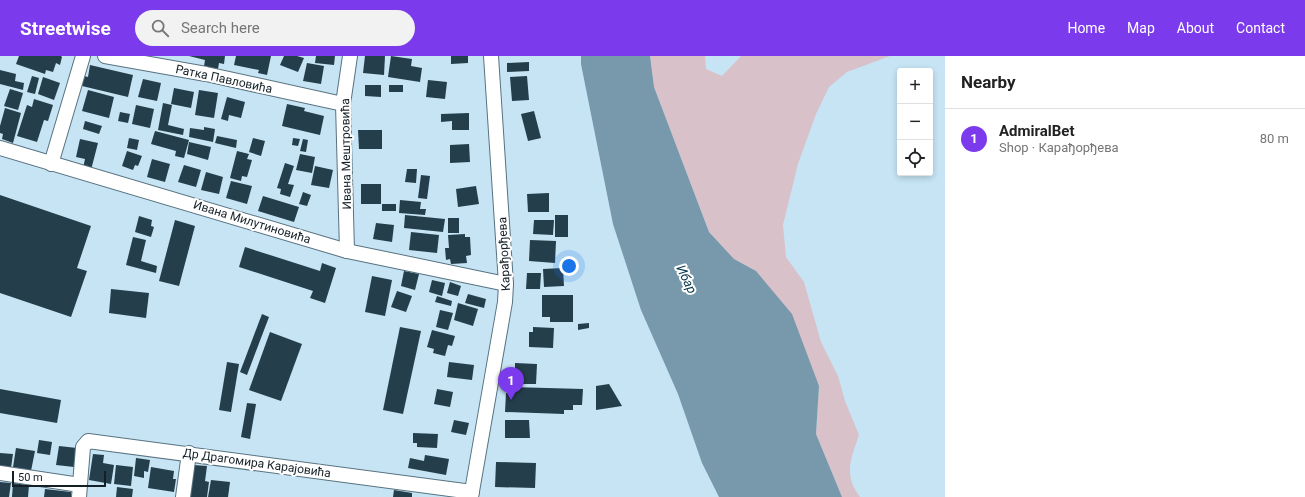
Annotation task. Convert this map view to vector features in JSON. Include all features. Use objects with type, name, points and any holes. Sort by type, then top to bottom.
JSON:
[{"type":"street","points":[[51,164],[83,56]]},
{"type":"street","name":"Ратка Павловића","points":[[105,56],[206,74],[343,104]]},
{"type":"street","name":"Ивана Мештровића","points":[[347,251],[343,104],[350,56]]},
{"type":"street","name":"Карађорђева","points":[[472,494],[504,308],[506,284],[491,56]]},
{"type":"street","name":"Ивана Милутиновића","points":[[0,148],[347,251],[506,284]]},
{"type":"street","name":"Др Драгомира Карајовића","points":[[0,473],[79,491],[83,447],[88,441],[189,453],[472,494]]},
{"type":"street","points":[[183,497],[189,453]]},
{"type":"shaded area","points":[[650,56],[705,56],[706,69],[722,76],[741,56],[890,56],[847,72],[829,87],[816,114],[798,164],[783,225],[786,257],[804,282],[821,342],[838,376],[845,401],[859,435],[851,459],[850,474],[855,489],[860,497],[842,497],[816,434],[819,386],[756,271],[734,259],[709,232],[654,87]]},
{"type":"water","name":"Ибар","points":[[581,56],[650,56],[654,87],[709,232],[734,259],[756,271],[792,314],[819,386],[816,434],[842,497],[719,497],[702,463],[678,394],[641,310],[613,224],[581,64]]},
{"type":"building","points":[[19,56],[62,57],[60,65],[56,63],[53,72],[46,70],[45,74],[16,64]]},
{"type":"building","points":[[189,56],[225,56],[224,64],[219,63],[218,69],[204,66],[205,60]]},
{"type":"building","points":[[236,56],[271,56],[267,75],[258,73],[259,70],[234,65]]},
{"type":"building","points":[[284,56],[297,56],[304,58],[298,72],[280,65]]},
{"type":"building","points":[[316,56],[335,56],[334,65],[315,63]]},
{"type":"building","points":[[365,56],[385,56],[384,75],[363,73]]},
{"type":"building","points":[[391,56],[412,59],[411,66],[422,68],[420,82],[388,77]]},
{"type":"building","points":[[451,56],[468,56],[468,63],[451,64]]},
{"type":"building","points":[[529,62],[529,71],[507,72],[507,63]]},
{"type":"building","points":[[307,63],[324,66],[321,84],[303,81]]},
{"type":"building","points":[[90,65],[133,75],[128,97],[82,86],[84,76],[88,77]]},
{"type":"building","points":[[0,70],[16,74],[15,81],[24,83],[23,90],[0,84]]},
{"type":"building","points":[[32,76],[39,78],[35,94],[27,92]]},
{"type":"building","points":[[527,76],[529,100],[512,101],[510,77]]},
{"type":"building","points":[[43,77],[60,83],[54,100],[38,94]]},
{"type":"building","points":[[143,79],[161,83],[157,101],[138,97]]},
{"type":"building","points":[[428,80],[447,82],[445,99],[426,97]]},
{"type":"building","points":[[365,85],[381,85],[381,97],[365,96]]},
{"type":"building","points":[[389,85],[403,85],[403,92],[389,92]]},
{"type":"building","points":[[174,88],[194,92],[191,108],[171,104]]},
{"type":"building","points":[[10,89],[23,93],[18,110],[4,106]]},
{"type":"building","points":[[88,90],[114,97],[109,118],[82,111]]},
{"type":"building","points":[[199,90],[218,93],[214,118],[195,115]]},
{"type":"building","points":[[227,97],[245,102],[241,118],[229,115],[228,121],[221,119]]},
{"type":"building","points":[[34,99],[53,105],[48,121],[44,120],[37,142],[17,136],[27,105],[32,107]]},
{"type":"building","points":[[163,103],[172,105],[168,125],[184,129],[183,135],[158,130]]},
{"type":"building","points":[[287,104],[305,108],[304,111],[324,116],[320,135],[282,126]]},
{"type":"building","points":[[136,105],[154,109],[150,128],[132,124]]},
{"type":"building","points":[[5,108],[21,113],[13,143],[2,139],[3,134],[0,133],[0,126]]},
{"type":"building","points":[[534,111],[541,138],[528,141],[521,114]]},
{"type":"building","points":[[120,112],[130,114],[128,123],[118,121]]},
{"type":"building","points":[[469,113],[469,130],[452,130],[452,121],[441,122],[441,114]]},
{"type":"building","points":[[85,121],[102,126],[99,134],[83,129]]},
{"type":"building","points":[[204,127],[215,129],[213,142],[189,137],[190,128],[204,130]]},
{"type":"building","points":[[358,130],[382,130],[382,149],[359,149]]},
{"type":"building","points":[[155,131],[189,140],[184,158],[175,156],[176,151],[151,144]]},
{"type":"building","points":[[217,136],[237,140],[236,148],[215,143]]},
{"type":"building","points":[[129,138],[139,140],[137,150],[127,148]]},
{"type":"building","points":[[253,138],[265,141],[261,156],[249,152]]},
{"type":"building","points":[[293,138],[300,139],[298,146],[292,145]]},
{"type":"building","points":[[80,139],[98,143],[91,170],[83,168],[85,159],[76,157]]},
{"type":"building","points":[[303,139],[308,140],[306,152],[300,151]]},
{"type":"building","points":[[189,142],[211,147],[208,160],[187,154]]},
{"type":"building","points":[[469,144],[470,162],[450,163],[450,145]]},
{"type":"building","points":[[127,151],[142,156],[138,166],[135,165],[133,170],[122,166]]},
{"type":"building","points":[[237,151],[249,154],[247,159],[252,160],[247,177],[242,176],[241,181],[230,178]]},
{"type":"building","points":[[300,154],[315,157],[312,173],[296,170]]},
{"type":"building","points":[[152,159],[170,164],[165,182],[147,177]]},
{"type":"building","points":[[285,163],[294,166],[288,184],[294,185],[290,197],[280,194],[281,189],[277,188]]},
{"type":"building","points":[[184,165],[201,170],[196,187],[178,182]]},
{"type":"building","points":[[315,166],[333,170],[329,188],[311,185]]},
{"type":"building","points":[[407,169],[417,169],[416,183],[405,182]]},
{"type":"building","points":[[206,172],[223,177],[219,194],[201,190]]},
{"type":"building","points":[[421,175],[430,176],[427,199],[418,198]]},
{"type":"building","points":[[231,181],[252,186],[247,204],[226,198]]},
{"type":"building","points":[[361,184],[381,184],[381,204],[361,204]]},
{"type":"building","points":[[476,186],[479,204],[458,207],[456,189]]},
{"type":"building","points":[[303,192],[311,195],[307,206],[299,204]]},
{"type":"building","points":[[549,193],[549,212],[528,212],[527,194]]},
{"type":"building","points":[[0,195],[91,226],[77,268],[87,271],[71,317],[0,293]]},
{"type":"building","points":[[263,196],[299,207],[294,222],[258,211]]},
{"type":"building","points":[[400,200],[421,202],[420,209],[426,209],[425,215],[399,213]]},
{"type":"building","points":[[382,204],[396,204],[396,211],[382,211]]},
{"type":"building","points":[[405,215],[445,219],[443,232],[404,228]]},
{"type":"building","points":[[555,215],[568,215],[568,237],[555,237]]},
{"type":"building","points":[[139,216],[152,220],[151,226],[154,227],[151,237],[135,232]]},
{"type":"building","points":[[448,218],[459,218],[459,233],[448,233]]},
{"type":"building","points":[[175,220],[195,226],[179,286],[159,281]]},
{"type":"building","points":[[534,220],[554,220],[553,235],[533,234]]},
{"type":"building","points":[[376,223],[394,225],[392,242],[373,239]]},
{"type":"building","points":[[411,232],[439,235],[437,253],[409,250]]},
{"type":"building","points":[[465,234],[465,237],[470,237],[471,255],[466,256],[467,263],[451,264],[450,259],[446,260],[445,248],[449,248],[448,235]]},
{"type":"building","points":[[133,237],[146,240],[141,261],[157,266],[156,273],[126,265]]},
{"type":"building","points":[[530,240],[556,241],[555,263],[529,261]]},
{"type":"building","points":[[245,247],[320,271],[322,263],[336,268],[325,303],[310,298],[313,291],[239,267]]},
{"type":"building","points":[[563,268],[564,286],[544,287],[543,269]]},
{"type":"building","points":[[404,271],[419,274],[415,290],[401,286]]},
{"type":"building","points":[[527,273],[541,273],[540,289],[526,289]]},
{"type":"building","points":[[372,276],[392,280],[385,316],[365,312]]},
{"type":"building","points":[[432,280],[445,283],[442,296],[429,292]]},
{"type":"building","points":[[450,282],[461,286],[458,296],[447,293]]},
{"type":"building","points":[[111,289],[149,293],[146,318],[109,313]]},
{"type":"building","points":[[397,291],[412,296],[406,312],[391,307]]},
{"type":"building","points":[[468,294],[486,299],[484,308],[465,303]]},
{"type":"building","points":[[542,295],[573,295],[573,322],[550,322],[550,317],[542,317]]},
{"type":"building","points":[[437,296],[452,301],[451,306],[435,302]]},
{"type":"building","points":[[458,303],[478,309],[473,326],[454,320]]},
{"type":"building","points":[[440,310],[453,313],[448,330],[436,327]]},
{"type":"building","points":[[262,314],[269,317],[247,375],[240,372]]},
{"type":"building","points":[[589,323],[589,328],[578,330],[578,324]]},
{"type":"building","points":[[400,327],[421,331],[403,414],[383,410]]},
{"type":"building","points":[[533,327],[554,328],[553,348],[529,347],[529,332],[533,332]]},
{"type":"building","points":[[432,330],[455,336],[452,346],[448,345],[445,356],[433,353],[434,349],[427,347]]},
{"type":"building","points":[[270,332],[302,344],[281,401],[249,390]]},
{"type":"building","points":[[227,362],[239,364],[231,412],[219,410]]},
{"type":"building","points":[[449,362],[474,365],[472,380],[447,377]]},
{"type":"building","points":[[515,363],[537,364],[536,384],[515,384]]},
{"type":"building","points":[[609,384],[622,406],[596,410],[596,386]]},
{"type":"building","points":[[511,387],[583,389],[582,405],[573,405],[573,410],[564,410],[564,414],[505,412],[506,393],[511,393]]},
{"type":"building","points":[[0,389],[61,400],[57,423],[0,413]]},
{"type":"building","points":[[437,389],[453,392],[450,407],[434,404]]},
{"type":"building","points":[[247,403],[256,404],[250,439],[241,437]]},
{"type":"building","points":[[454,420],[469,423],[466,435],[451,432]]},
{"type":"building","points":[[505,420],[529,420],[530,438],[505,438]]},
{"type":"building","points":[[413,433],[438,434],[437,448],[417,447],[417,443],[413,443]]},
{"type":"building","points":[[39,440],[52,442],[50,455],[37,453]]},
{"type":"building","points":[[59,446],[77,448],[74,467],[56,465]]},
{"type":"building","points":[[16,448],[35,451],[31,471],[13,467]]},
{"type":"building","points":[[0,453],[13,454],[11,468],[0,466]]},
{"type":"building","points":[[93,454],[104,455],[103,463],[114,465],[111,484],[89,480]]},
{"type":"building","points":[[425,455],[449,459],[446,475],[408,468],[410,458],[424,461]]},
{"type":"building","points":[[136,458],[150,460],[148,472],[144,471],[144,478],[134,476]]},
{"type":"building","points":[[496,462],[536,463],[535,488],[495,487]]},
{"type":"building","points":[[116,465],[133,467],[131,486],[114,484]]},
{"type":"building","points":[[194,465],[207,466],[205,481],[209,482],[207,497],[190,497]]},
{"type":"building","points":[[151,467],[174,471],[173,479],[176,479],[174,492],[148,488]]},
{"type":"building","points":[[211,480],[230,482],[228,497],[208,497]]},
{"type":"building","points":[[0,482],[11,483],[9,497],[0,497]]},
{"type":"building","points":[[13,483],[29,485],[28,497],[12,497]]},
{"type":"building","points":[[117,487],[133,489],[132,497],[116,497]]},
{"type":"building","points":[[45,489],[71,492],[71,497],[44,497]]},
{"type":"building","points":[[394,490],[412,493],[412,497],[393,497]]},
{"type":"place","name":"AdmiralBet","points":[[511,400]]}]
